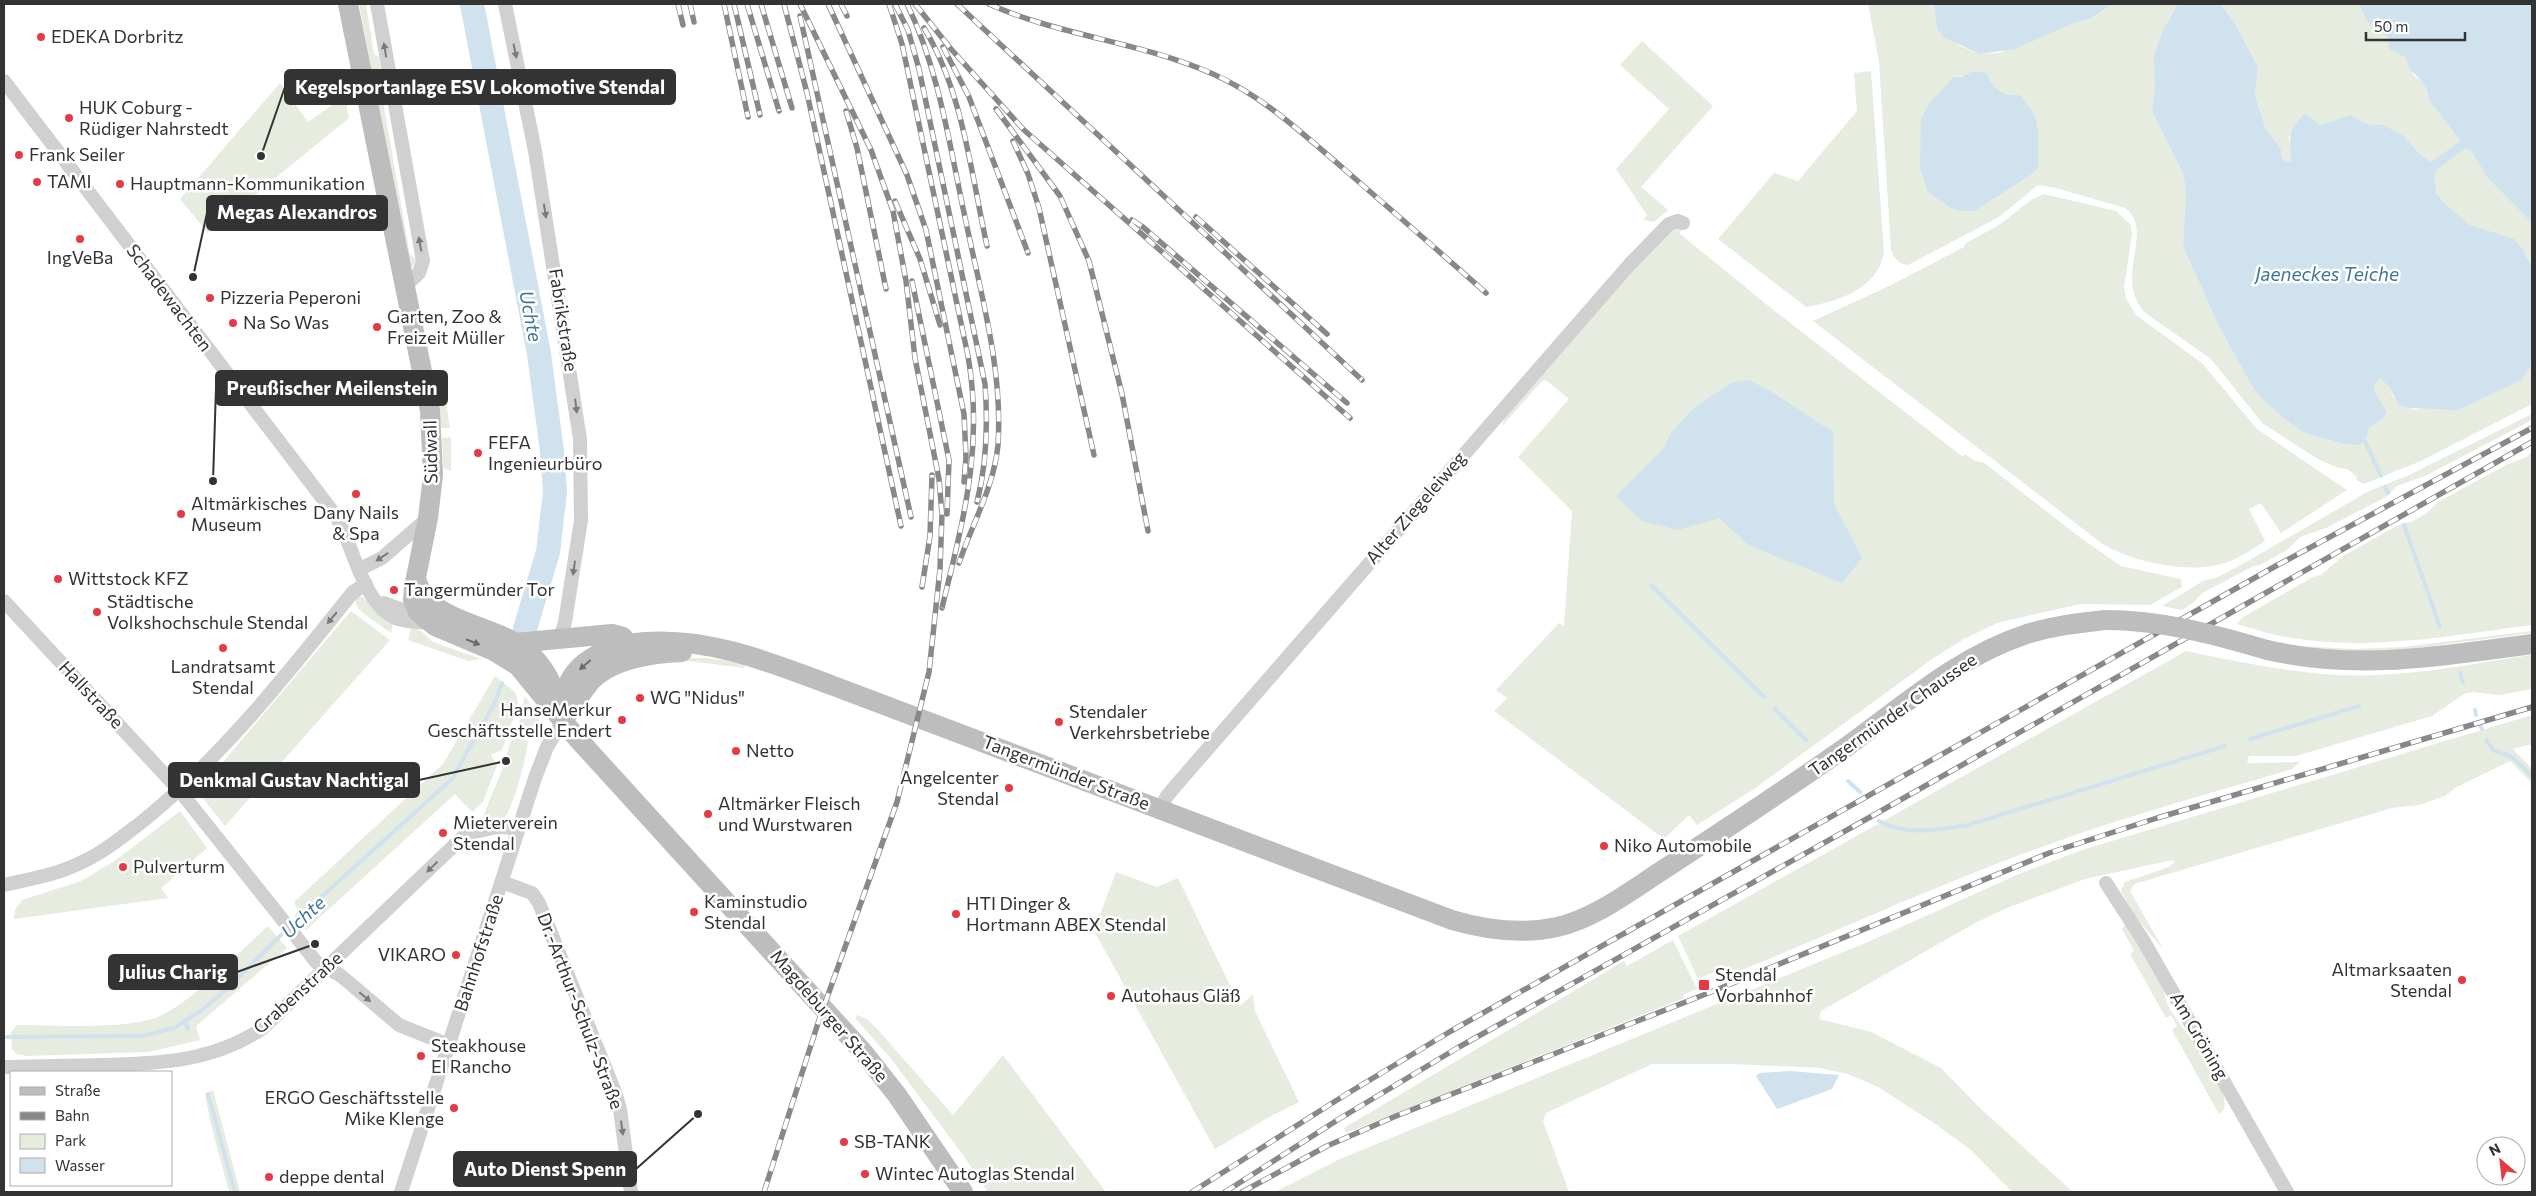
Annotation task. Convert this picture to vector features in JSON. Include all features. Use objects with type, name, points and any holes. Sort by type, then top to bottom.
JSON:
[{"type":"main road","name":"Südwall","points":[[348,4],[426,384],[433,436],[434,476],[413,594],[427,613]]},
{"type":"main road","points":[[427,613],[515,643],[612,634],[623,637],[628,644],[599,654],[577,671],[566,692],[563,721]]},
{"type":"main road","points":[[427,613],[510,659],[535,684],[563,721]]},
{"type":"main road","name":"Tangermünder Chaussee","points":[[1410,904],[1452,920],[1492,929],[1526,931],[1558,927],[1574,922],[1606,905],[1756,810],[1966,661],[1996,646],[2028,634],[2072,624],[2105,620],[2140,621],[2177,626],[2267,650],[2321,660],[2378,662],[2532,644]]},
{"type":"main road","name":"Tangermünder Straße","points":[[628,644],[679,642],[764,660],[1410,904]]},
{"type":"main road","name":"Magdeburger Straße","points":[[515,643],[528,652],[543,668],[555,691],[563,721],[858,1046],[897,1095],[964,1192]]},
{"type":"main road","name":"Tangermünder Straße","points":[[563,721],[592,681],[609,668],[622,663],[669,653],[720,650]]},
{"type":"street","points":[[377,4],[423,261],[419,273],[405,286]]},
{"type":"street","name":"Fabrikstraße","points":[[505,4],[535,151],[580,439],[580,520],[565,622],[560,639]]},
{"type":"street","name":"Schadewachten","points":[[4,81],[332,510],[340,522],[366,584],[388,605],[403,610],[427,613]]},
{"type":"street","name":"Alter Ziegeleiweg","points":[[1160,809],[1167,796],[1190,768],[1617,279],[1662,229],[1677,221],[1683,224]]},
{"type":"street","points":[[360,569],[382,558],[428,518]]},
{"type":"street","points":[[4,885],[44,876],[81,863],[117,841],[179,790],[223,747],[353,592],[366,584]]},
{"type":"street","name":"Hallstraße","points":[[4,601],[179,790],[317,963],[340,976],[398,1025],[449,1045]]},
{"type":"street","name":"Bahnhofstraße","points":[[401,1192],[518,828],[545,752],[563,721]]},
{"type":"street","name":"Grabenstraße","points":[[4,1067],[158,1063],[208,1054],[263,1028],[466,834],[476,830],[497,827],[518,828]]},
{"type":"street","name":"Dr.-Arthur-Schulz-Straße","points":[[502,882],[526,890],[539,903],[615,1092],[620,1109],[631,1192]]},
{"type":"street","name":"Am Gröning","points":[[2106,883],[2143,940],[2287,1192]]},
{"type":"green space","points":[[359,4],[366,4],[374,54],[379,57],[382,75],[378,73],[410,255],[418,260],[411,268],[408,267]]},
{"type":"green space","points":[[1868,4],[1934,4],[1937,28],[1960,46],[1980,54],[1999,53],[2073,23],[2091,19],[2113,4],[2178,4],[2164,28],[2152,112],[2183,174],[2186,192],[2183,246],[2255,391],[2291,422],[2367,437],[2369,428],[2383,419],[2383,406],[2374,390],[2374,385],[2381,379],[2389,387],[2393,397],[2414,410],[2440,407],[2456,411],[2530,368],[2532,356],[2532,404],[2421,461],[2364,484],[2358,481],[2355,475],[2347,469],[2338,468],[2318,459],[2262,423],[2211,359],[2144,312],[2136,298],[2132,283],[2137,229],[2133,218],[2125,208],[2056,188],[2038,185],[1999,217],[1908,265],[1902,264],[1891,250],[1879,61]],"holes":[[[1986,73],[1998,91],[2008,96],[2038,168],[2031,175],[1975,211],[1920,169],[1922,157],[1954,77]]]},
{"type":"green space","points":[[2221,4],[2359,4],[2373,27],[2390,39],[2391,50],[2405,56],[2414,76],[2420,79],[2427,90],[2429,100],[2460,141],[2431,162],[2420,154],[2404,136],[2382,124],[2372,126],[2350,115],[2320,125],[2312,120],[2289,137],[2291,161],[2286,162],[2282,158],[2281,149],[2265,127],[2255,95],[2258,65],[2236,25]]},
{"type":"green space","points":[[1642,41],[1713,106],[1641,187],[1668,210],[1654,222],[1643,220],[1647,215],[1616,169],[1669,109],[1620,65]]},
{"type":"green space","points":[[1871,71],[1884,252],[1880,265],[1865,284],[1844,297],[1806,307],[1718,239],[1774,173],[1798,181],[1857,111],[1854,73]]},
{"type":"green space","points":[[280,83],[308,122],[345,96],[349,118],[208,233],[180,199]]},
{"type":"green space","points":[[2465,149],[2471,151],[2490,179],[2532,223],[2532,266],[2526,254],[2519,248],[2463,221],[2442,202],[2437,194],[2434,178],[2437,170],[2446,161]]},
{"type":"green space","points":[[2044,194],[2116,211],[2131,225],[2132,234],[2124,287],[2126,298],[2136,315],[2202,363],[2257,429],[2347,490],[2281,533],[2261,503],[2249,509],[2265,541],[2228,562],[2214,566],[2182,567],[2148,562],[2132,557],[2104,545],[1813,321],[1891,285],[1964,247],[1966,243],[1999,225],[2031,200]]},
{"type":"green space","points":[[1670,226],[1683,229],[1679,233],[1771,308],[1963,457],[1965,454],[1975,461],[1983,462],[2082,539],[2121,566],[2181,579],[2182,587],[2150,605],[2080,604],[1997,623],[1964,639],[1935,657],[1754,789],[1697,825],[1689,815],[1664,839],[1494,711],[1507,698],[1496,690],[1559,623],[1564,626],[1572,511],[1518,457],[1569,399],[1547,381],[1543,380],[1502,426],[1505,415]]},
{"type":"green space","points":[[444,392],[450,428],[441,428],[436,394]]},
{"type":"green space","points":[[2532,414],[2532,420],[2425,476],[2397,486],[2386,497],[2326,528],[2300,537],[2287,550],[2202,593],[2195,601],[2182,610],[2162,606],[2203,581],[2218,577],[2248,561],[2369,491],[2409,475]]},
{"type":"green space","points":[[451,437],[451,471],[443,468],[442,438]]},
{"type":"green space","points":[[2532,450],[2532,625],[2443,637],[2353,643],[2323,642],[2286,637],[2237,624],[2243,617],[2313,577],[2321,575],[2343,556],[2398,525],[2413,521],[2427,513],[2438,502],[2506,465],[2527,457]]},
{"type":"green space","points":[[358,595],[382,617],[393,623],[391,633],[357,607],[355,600]]},
{"type":"green space","points":[[351,611],[390,640],[225,826],[201,796],[200,789]]},
{"type":"green space","points":[[411,627],[421,631],[433,642],[481,659],[468,661],[408,640]]},
{"type":"green space","points":[[2532,631],[2532,633],[2394,651],[2345,651],[2299,646],[2353,649],[2403,647]]},
{"type":"green space","points":[[2186,651],[2281,669],[2354,675],[2416,672],[2532,655],[2532,689],[2500,695],[2472,692],[2464,694],[2432,716],[2296,756],[2249,756],[2247,763],[2300,762],[2292,769],[2102,826],[1999,863],[1720,979],[1717,971],[1698,979],[1678,936]]},
{"type":"green space","points":[[684,658],[706,658],[744,663],[745,668],[688,661],[684,660]]},
{"type":"green space","points":[[495,676],[516,693],[518,705],[502,750],[491,755],[497,765],[483,802],[472,812],[455,794],[306,930],[294,917],[298,911],[294,902],[443,764]]},
{"type":"green space","points":[[525,696],[539,718],[539,737],[524,732],[518,727]]},
{"type":"green space","points":[[2532,715],[2532,744],[2513,749],[2532,769],[2532,783],[2510,761],[2455,788],[2445,796],[2419,805],[2392,808],[2134,884],[2130,891],[2163,949],[2135,916],[2121,891],[2125,882],[2169,867],[2175,862],[2172,860],[2085,879],[2007,908],[1975,923],[1821,1011],[1819,1019],[1871,1032],[1941,1068],[1982,1110],[2073,1192],[2012,1192],[1971,1150],[1934,1123],[1878,1087],[1848,1074],[1820,1068],[1733,1064],[1652,1064],[1546,1113],[1543,1121],[1569,1192],[1275,1192],[1340,1159],[1870,941],[2019,874],[2082,850]]},
{"type":"green space","points":[[517,738],[527,740],[528,743],[522,771],[508,813],[499,821],[481,822],[503,767],[510,762],[507,754],[511,740]]},
{"type":"green space","points":[[180,811],[207,848],[161,888],[168,898],[14,919],[15,910],[22,900],[81,881],[116,860]]},
{"type":"green space","points":[[1116,872],[1157,887],[1178,878],[1240,1006],[1253,994],[1255,1011],[1299,1102],[1215,1149],[1094,931]]},
{"type":"green space","points":[[2125,925],[2153,967],[2162,986],[2168,1006],[2204,1056],[2220,1084],[2224,1097],[2224,1109],[2219,1114],[2172,1030],[2177,1026],[2171,1015],[2166,1018],[2130,954],[2134,951],[2122,929]]},
{"type":"green space","points":[[268,926],[287,948],[196,1026],[200,1040],[149,1052],[27,1056],[17,1054],[12,1049],[11,1032],[17,1025],[127,1024],[158,1017],[185,1001],[200,989]]},
{"type":"green space","points":[[1673,940],[1697,989],[1683,995],[1684,998],[1346,1133],[1344,1128],[1624,961],[1627,966]]},
{"type":"green space","points":[[857,1015],[867,1019],[879,1031],[953,1115],[1003,1055],[1106,1192],[988,1192],[963,1155],[892,1060],[855,1018]]},
{"type":"green space","points":[[213,1090],[240,1192],[229,1192],[210,1121],[205,1094]]},
{"type":"water","points":[[1934,4],[2113,4],[2090,19],[2073,23],[2015,49],[1980,54],[1943,37],[1937,28]]},
{"type":"water","name":"Jaeneckes Teiche","points":[[2178,4],[2221,4],[2236,25],[2258,66],[2255,95],[2265,127],[2281,149],[2282,158],[2286,162],[2291,161],[2291,134],[2295,125],[2305,113],[2320,125],[2350,115],[2372,126],[2382,124],[2404,136],[2420,154],[2431,162],[2460,141],[2429,100],[2427,90],[2420,79],[2410,70],[2405,57],[2391,50],[2388,46],[2390,39],[2368,22],[2359,4],[2532,4],[2532,223],[2489,179],[2471,151],[2465,149],[2438,169],[2434,177],[2436,193],[2445,204],[2470,225],[2514,239],[2532,266],[2532,356],[2530,368],[2521,380],[2456,411],[2413,408],[2399,405],[2389,387],[2381,379],[2374,385],[2374,390],[2386,411],[2383,419],[2369,428],[2367,437],[2360,445],[2345,444],[2305,433],[2281,416],[2255,391],[2220,328],[2183,246],[2186,192],[2183,174],[2152,112],[2155,86],[2154,55],[2164,28]]},
{"type":"water","points":[[1974,71],[1986,73],[1999,91],[2008,95],[2020,95],[2035,115],[2038,131],[2038,168],[2031,175],[1975,211],[1961,211],[1952,209],[1928,192],[1920,169],[1921,118],[1932,100],[1954,77],[1961,77]]},
{"type":"water","points":[[1748,380],[1769,390],[1833,432],[1834,504],[1862,558],[1842,583],[1750,546],[1719,518],[1678,530],[1642,521],[1616,496],[1664,448],[1670,434],[1695,407],[1731,383]]},
{"type":"water","points":[[1790,1071],[1839,1075],[1832,1089],[1777,1109],[1756,1076],[1759,1073]]},
{"type":"waterway","name":"Uchte","points":[[472,4],[539,354],[552,451],[555,492],[548,552],[525,629]]},
{"type":"waterway","points":[[2362,435],[2381,476]]},
{"type":"waterway","points":[[2385,487],[2388,493]]},
{"type":"waterway","points":[[2404,525],[2440,627]]},
{"type":"waterway","points":[[1651,585],[1764,697]]},
{"type":"waterway","points":[[2460,673],[2463,682]]},
{"type":"waterway","name":"Uchte","points":[[4,1037],[141,1036],[174,1028],[202,1010],[227,989],[299,917],[452,779],[494,704],[502,683]]},
{"type":"waterway","points":[[2250,739],[2359,706]]},
{"type":"waterway","points":[[1774,708],[1806,740]]},
{"type":"waterway","points":[[2475,710],[2476,715]]},
{"type":"waterway","points":[[2480,725],[2482,729]]},
{"type":"waterway","points":[[2486,740],[2493,750],[2512,757],[2532,776]]},
{"type":"waterway","points":[[1879,821],[1889,826],[1911,830],[1946,829],[1968,825],[2225,746]]},
{"type":"waterway","points":[[1848,781],[1860,792]]},
{"type":"waterway","points":[[185,1022],[188,1029]]},
{"type":"waterway","points":[[208,1094],[235,1192]]},
{"type":"railway","points":[[678,4],[683,25]]},
{"type":"railway","points":[[690,4],[694,22]]},
{"type":"railway","points":[[724,4],[748,117]]},
{"type":"railway","points":[[734,4],[760,115]]},
{"type":"railway","points":[[747,4],[779,111]]},
{"type":"railway","points":[[761,4],[792,108]]},
{"type":"railway","points":[[784,4],[807,93],[901,526]]},
{"type":"railway","points":[[764,1192],[819,1020],[897,802],[929,672],[940,569],[942,514],[939,479],[915,358],[906,281],[893,211],[871,150],[800,4]]},
{"type":"railway","points":[[828,4],[907,175],[926,230],[964,414],[966,457],[964,482]]},
{"type":"railway","points":[[841,4],[847,16]]},
{"type":"railway","points":[[889,4],[902,44],[968,356],[972,390],[974,422],[969,484],[942,608]]},
{"type":"railway","points":[[895,4],[908,30],[919,69],[985,384],[986,443],[983,473],[977,502]]},
{"type":"railway","points":[[907,4],[928,56],[943,111],[984,305],[997,388],[999,417],[996,461],[987,491],[959,563]]},
{"type":"railway","points":[[915,4],[951,49],[1024,130],[1350,418]]},
{"type":"railway","points":[[957,4],[1362,380]]},
{"type":"railway","points":[[989,4],[1044,24],[1186,63],[1213,74],[1249,93],[1298,129],[1486,293]]},
{"type":"railway","points":[[800,16],[911,517]]},
{"type":"railway","points":[[924,28],[937,53],[957,106],[987,246]]},
{"type":"railway","points":[[943,47],[969,97],[1028,253]]},
{"type":"railway","points":[[996,109],[1060,196],[1089,261],[1122,394],[1148,531]]},
{"type":"railway","points":[[846,111],[857,148],[886,289]]},
{"type":"railway","points":[[1013,141],[1028,174],[1039,208],[1094,455]]},
{"type":"railway","points":[[895,201],[920,259],[940,325]]},
{"type":"railway","points":[[1196,217],[1327,334]]},
{"type":"railway","points":[[1132,220],[1143,227],[1347,403]]},
{"type":"railway","points":[[912,281],[949,460],[947,514]]},
{"type":"railway","points":[[1192,1192],[1345,1095],[1451,1031],[2274,567],[2532,428]]},
{"type":"railway","points":[[1225,1192],[1339,1119],[1459,1047],[1872,816],[2532,442]]},
{"type":"railway","points":[[922,587],[930,536],[932,475]]},
{"type":"railway","points":[[1242,1192],[1327,1146],[1396,1116],[1716,990],[2049,853],[2157,818],[2532,707]]},
{"type":"place","name":"EDEKA Dorbritz","points":[[41,37]]},
{"type":"place","name":"HUK Coburg - Rüdiger Nahrstedt","points":[[69,118]]},
{"type":"place","name":"Frank Seiler","points":[[19,155]]},
{"type":"place","name":"Kegelsportanlage ESV Lokomotive Stendal","points":[[261,156]]},
{"type":"place","name":"TAMI","points":[[37,182]]},
{"type":"place","name":"Hauptmann-Kommunikation","points":[[120,184]]},
{"type":"place","name":"IngVeBa","points":[[80,239]]},
{"type":"place","name":"Megas Alexandros","points":[[193,277]]},
{"type":"place","name":"Pizzeria Peperoni","points":[[210,298]]},
{"type":"place","name":"Na So Was","points":[[233,323]]},
{"type":"place","name":"Garten, Zoo & Freizeit Müller","points":[[377,327]]},
{"type":"place","name":"FEFA Ingenieurbüro","points":[[478,453]]},
{"type":"place","name":"Preußischer Meilenstein","points":[[213,481]]},
{"type":"place","name":"Dany Nails & Spa","points":[[356,494]]},
{"type":"place","name":"Altmärkisches Museum","points":[[181,514]]},
{"type":"place","name":"Wittstock KFZ","points":[[58,579]]},
{"type":"place","name":"Tangermünder Tor","points":[[394,590]]},
{"type":"place","name":"Städtische Volkshochschule Stendal","points":[[97,612]]},
{"type":"place","name":"Landratsamt Stendal","points":[[223,648]]},
{"type":"place","name":"WG \"Nidus\"","points":[[640,698]]},
{"type":"place","name":"HanseMerkur Geschäftsstelle Endert","points":[[622,720]]},
{"type":"place","name":"Stendaler Verkehrsbetriebe","points":[[1059,722]]},
{"type":"place","name":"Netto","points":[[736,751]]},
{"type":"place","name":"Denkmal Gustav Nachtigal","points":[[506,761]]},
{"type":"place","name":"Angelcenter Stendal","points":[[1009,788]]},
{"type":"place","name":"Altmärker Fleisch und Wurstwaren","points":[[708,814]]},
{"type":"place","name":"Mieterverein Stendal","points":[[443,833]]},
{"type":"place","name":"Niko Automobile","points":[[1604,846]]},
{"type":"place","name":"Pulverturm","points":[[123,867]]},
{"type":"place","name":"Kaminstudio Stendal","points":[[694,912]]},
{"type":"place","name":"HTI Dinger & Hortmann ABEX Stendal","points":[[956,914]]},
{"type":"place","name":"Julius Charig","points":[[315,944]]},
{"type":"place","name":"VIKARO","points":[[456,955]]},
{"type":"place","name":"Altmarksaaten Stendal","points":[[2462,980]]},
{"type":"place","name":"Stendal Vorbahnhof","points":[[1704,985]]},
{"type":"place","name":"Autohaus Gläß","points":[[1111,996]]},
{"type":"place","name":"Steakhouse El Rancho","points":[[421,1056]]},
{"type":"place","name":"ERGO Geschäftsstelle Mike Klenge","points":[[454,1108]]},
{"type":"place","name":"Auto Dienst Spenn","points":[[698,1114]]},
{"type":"place","name":"SB-TANK","points":[[844,1142]]},
{"type":"place","name":"Wintec Autoglas Stendal","points":[[865,1174]]},
{"type":"place","name":"deppe dental","points":[[269,1177]]}]
